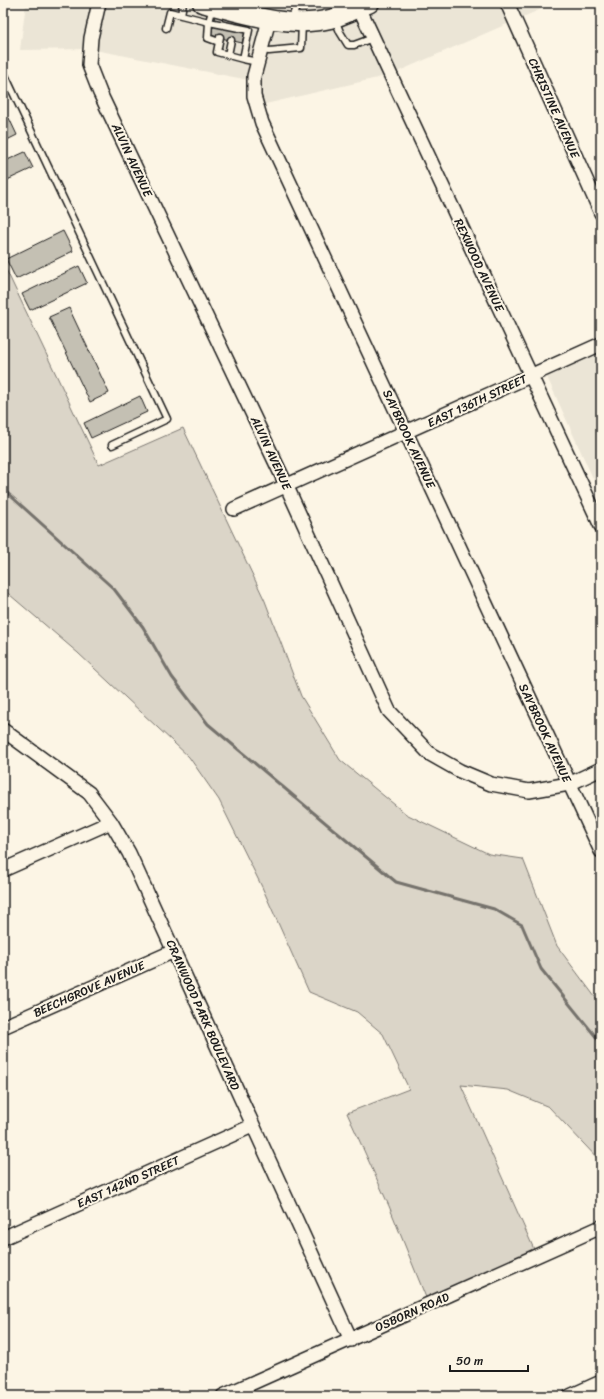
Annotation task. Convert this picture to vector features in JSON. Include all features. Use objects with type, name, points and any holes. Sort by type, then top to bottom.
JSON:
[{"type":"street","name":"ALVIN AVENUE","points":[[99,3],[91,38],[90,65],[100,93],[287,486],[389,710],[430,754],[460,771],[491,784],[529,791],[569,784],[601,769]]},
{"type":"street","name":"CHRISTINE AVENUE","points":[[507,3],[601,213]]},
{"type":"street","points":[[223,16],[297,21],[330,19],[362,5]]},
{"type":"street","name":"REXWOOD AVENUE","points":[[362,5],[373,38],[531,376],[594,506],[601,526]]},
{"type":"street","name":"SAYBROOK AVENUE","points":[[269,20],[254,76],[254,96],[262,123],[601,851]]},
{"type":"street","name":"EAST 136TH STREET","points":[[234,509],[406,433],[601,344]]},
{"type":"street","name":"CRANWOOD PARK BOULEVARD","points":[[3,730],[88,793],[111,822],[129,853],[252,1126],[351,1340]]},
{"type":"street","points":[[3,870],[111,822]]},
{"type":"street","name":"BEECHGROVE AVENUE","points":[[3,1027],[174,951]]},
{"type":"street","name":"EAST 142ND STREET","points":[[3,1238],[252,1126]]},
{"type":"street","name":"OSBORN ROAD","points":[[223,1396],[601,1227]]},
{"type":"street","points":[[570,1396],[601,1382]]},
{"type":"lane","points":[[181,15],[184,3]]},
{"type":"lane","points":[[223,16],[208,38],[220,40],[217,52],[243,59],[259,56],[269,51],[301,48],[293,3]]},
{"type":"lane","points":[[166,28],[170,12],[181,15],[223,16],[249,30],[243,59]]},
{"type":"lane","points":[[335,17],[340,32],[348,45],[354,45],[373,38]]},
{"type":"lane","points":[[228,55],[231,40]]},
{"type":"lane","points":[[3,71],[166,419],[112,444]]},
{"type":"shaded area","points":[[26,3],[555,3],[390,75],[257,106],[254,81],[90,49],[20,50]]},
{"type":"shaded area","points":[[3,263],[99,465],[183,428],[265,601],[301,696],[340,760],[406,814],[489,854],[523,859],[557,946],[601,1005],[601,1162],[549,1107],[508,1090],[461,1085],[537,1256],[429,1305],[389,1206],[347,1113],[409,1089],[383,1034],[357,1012],[309,992],[262,887],[219,800],[189,757],[78,653],[3,589]]},
{"type":"shaded area","points":[[601,353],[601,496],[547,377]]},
{"type":"building","points":[[211,24],[245,32],[242,43],[209,35]]},
{"type":"building","points":[[9,118],[17,135],[3,142],[3,121]]},
{"type":"building","points":[[25,152],[33,168],[3,182],[3,162]]},
{"type":"building","points":[[63,231],[73,251],[16,279],[6,259]]},
{"type":"building","points":[[79,266],[87,283],[30,310],[22,294]]},
{"type":"building","points":[[69,308],[109,393],[90,402],[49,317]]},
{"type":"building","points":[[140,396],[147,412],[91,438],[84,423]]},
{"type":"waterway","points":[[3,489],[114,589],[143,627],[172,677],[208,724],[396,882],[494,909],[522,925],[541,969],[601,1043]]}]
